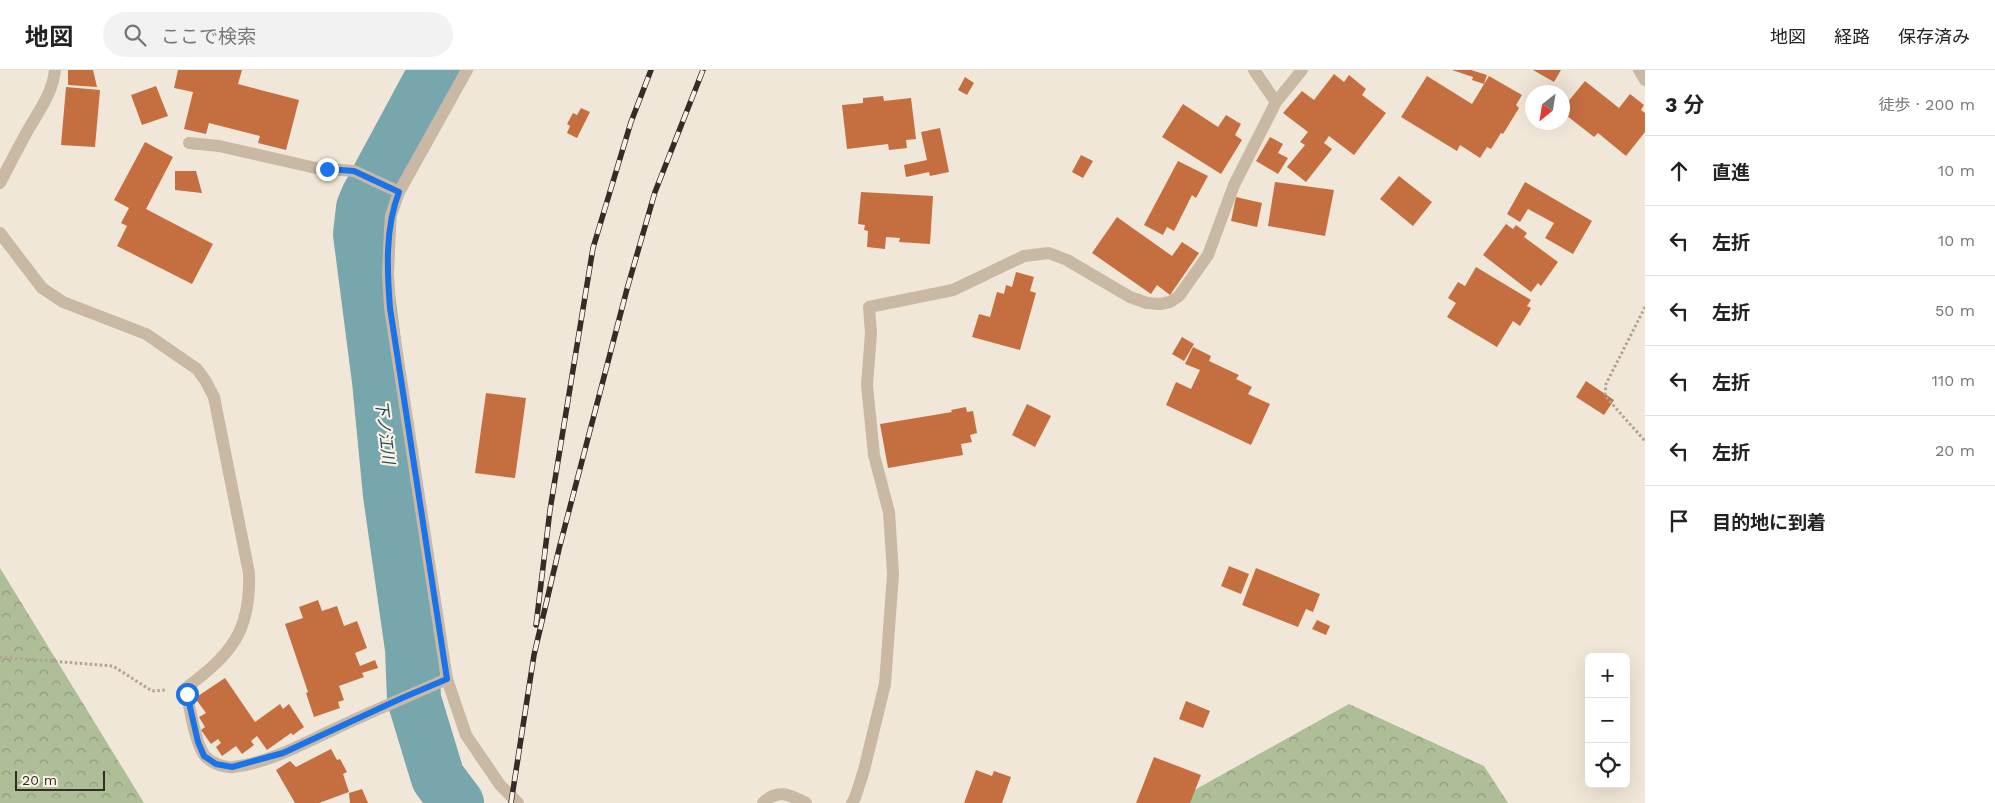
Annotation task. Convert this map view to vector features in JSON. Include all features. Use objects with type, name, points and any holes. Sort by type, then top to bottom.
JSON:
[{"type":"street","points":[[0,183],[52,87],[55,70]]},
{"type":"street","points":[[467,70],[394,189],[388,274],[390,308],[447,679],[466,735],[491,774],[518,803]]},
{"type":"street","points":[[1254,70],[1276,102]]},
{"type":"street","points":[[852,803],[864,770],[885,684],[892,574],[889,512],[874,455],[867,385],[871,333],[869,307],[954,290],[1024,256],[1049,253],[1067,260],[1130,297],[1146,303],[1160,304],[1170,302],[1179,296],[1208,255],[1234,185],[1276,102],[1302,70]]},
{"type":"street","points":[[1638,70],[1645,80]]},
{"type":"street","points":[[189,143],[220,146],[316,168],[354,171],[394,189]]},
{"type":"street","points":[[0,233],[42,288],[63,302],[146,334],[197,369],[214,397],[249,573],[250,595],[245,618],[236,640],[225,656],[186,688],[198,742],[204,756],[216,764],[232,767],[283,753],[447,679]]},
{"type":"street","points":[[763,803],[774,794],[782,793],[806,803]]},
{"type":"path","points":[[1645,307],[1606,384],[1605,396],[1645,442]]},
{"type":"path","points":[[0,657],[112,666],[152,691],[186,688]]},
{"type":"green space","points":[[0,568],[144,803],[0,803]]},
{"type":"green space","points":[[1349,704],[1484,766],[1508,803],[1176,803],[1180,798]]},
{"type":"building","points":[[68,70],[93,70],[97,87],[68,85]]},
{"type":"building","points":[[178,70],[242,70],[238,84],[299,100],[286,150],[258,143],[260,136],[209,123],[206,134],[184,129],[193,92],[174,88]]},
{"type":"building","points":[[1452,70],[1471,70],[1487,75],[1484,84],[1472,80],[1473,77]]},
{"type":"building","points":[[1533,70],[1561,70],[1554,82]]},
{"type":"building","points":[[1334,74],[1344,82],[1349,75],[1366,89],[1362,95],[1386,113],[1354,155],[1329,136],[1324,143],[1332,149],[1306,182],[1287,167],[1305,145],[1300,142],[1308,132],[1283,113],[1302,91],[1314,100]]},
{"type":"building","points":[[1427,76],[1472,104],[1489,76],[1522,95],[1516,105],[1519,108],[1503,134],[1501,133],[1491,149],[1487,147],[1480,158],[1460,145],[1457,151],[1401,117]]},
{"type":"building","points":[[965,77],[974,83],[967,95],[958,90]]},
{"type":"building","points":[[1585,81],[1619,108],[1630,94],[1644,105],[1641,110],[1645,113],[1645,132],[1626,156],[1598,133],[1594,137],[1570,118],[1570,99]]},
{"type":"building","points":[[156,86],[168,116],[142,125],[131,95]]},
{"type":"building","points":[[66,87],[100,90],[95,147],[61,145]]},
{"type":"building","points":[[883,96],[884,101],[911,98],[916,139],[906,140],[907,148],[889,150],[888,144],[847,149],[842,105],[863,103],[863,98]]},
{"type":"building","points":[[1183,104],[1218,127],[1226,115],[1241,124],[1235,135],[1242,140],[1221,174],[1162,137]]},
{"type":"building","points":[[581,108],[590,112],[577,138],[567,133],[570,126],[567,124],[573,113],[577,115]]},
{"type":"building","points":[[940,128],[949,172],[930,176],[929,172],[906,177],[904,165],[927,160],[921,132]]},
{"type":"building","points":[[1270,137],[1283,144],[1278,153],[1288,158],[1278,174],[1256,161]]},
{"type":"building","points":[[145,142],[173,157],[146,209],[213,244],[192,284],[117,246],[127,226],[121,223],[129,208],[114,200]]},
{"type":"building","points":[[1081,155],[1093,161],[1083,178],[1072,172]]},
{"type":"building","points":[[1178,161],[1208,176],[1196,198],[1192,195],[1174,231],[1167,227],[1163,235],[1144,225]]},
{"type":"building","points":[[175,171],[196,171],[202,193],[175,190]]},
{"type":"building","points":[[1399,176],[1432,202],[1413,226],[1380,199]]},
{"type":"building","points":[[1275,182],[1334,190],[1325,236],[1268,226]]},
{"type":"building","points":[[1525,182],[1592,221],[1573,254],[1545,238],[1554,223],[1528,209],[1520,222],[1507,214]]},
{"type":"building","points":[[861,192],[933,196],[930,244],[899,242],[900,238],[886,237],[885,249],[867,247],[868,231],[864,230],[865,225],[858,224]]},
{"type":"building","points":[[1236,197],[1262,203],[1257,227],[1231,221]]},
{"type":"building","points":[[1117,217],[1172,256],[1182,242],[1199,253],[1170,295],[1157,285],[1151,294],[1092,253]]},
{"type":"building","points":[[1506,224],[1513,229],[1516,225],[1527,233],[1524,237],[1558,262],[1541,286],[1538,283],[1531,292],[1483,255]]},
{"type":"building","points":[[1476,267],[1531,300],[1527,306],[1531,308],[1520,326],[1513,321],[1497,347],[1447,317],[1456,303],[1448,298],[1458,282],[1465,286]]},
{"type":"building","points":[[1016,272],[1034,277],[1030,291],[1036,293],[1020,350],[972,337],[979,314],[990,317],[997,292],[1004,294],[1006,285],[1012,287]]},
{"type":"building","points":[[1182,337],[1194,344],[1184,361],[1172,354]]},
{"type":"building","points":[[1193,347],[1211,356],[1209,361],[1239,375],[1236,379],[1252,387],[1248,394],[1270,404],[1251,445],[1166,405],[1176,382],[1191,389],[1200,370],[1185,364]]},
{"type":"building","points":[[1586,381],[1614,400],[1604,415],[1576,397]]},
{"type":"building","points":[[486,393],[526,398],[515,478],[475,473]]},
{"type":"building","points":[[1027,404],[1051,416],[1035,447],[1012,435]]},
{"type":"building","points":[[966,407],[967,412],[973,411],[977,433],[970,435],[972,442],[961,444],[963,455],[888,468],[880,424],[952,412],[951,410]]},
{"type":"building","points":[[1229,566],[1249,574],[1241,594],[1221,586]]},
{"type":"building","points":[[1256,568],[1320,594],[1313,612],[1306,609],[1298,627],[1242,605]]},
{"type":"building","points":[[318,600],[322,611],[337,606],[344,626],[357,621],[367,648],[355,653],[360,666],[375,660],[378,668],[362,673],[364,677],[339,686],[344,700],[338,702],[340,708],[314,717],[306,693],[308,692],[285,624],[303,618],[299,607]]},
{"type":"building","points":[[1317,620],[1330,626],[1326,635],[1312,629]]},
{"type":"building","points":[[225,678],[255,722],[280,704],[283,709],[289,704],[304,727],[293,735],[291,733],[267,750],[257,736],[251,741],[254,745],[242,754],[236,746],[222,756],[216,747],[221,743],[218,739],[211,744],[201,730],[205,727],[199,717],[206,713],[195,698]]},
{"type":"building","points":[[1186,701],[1210,711],[1203,728],[1179,719]]},
{"type":"building","points":[[331,749],[337,760],[340,759],[347,772],[343,774],[349,792],[319,803],[295,803],[276,770],[290,761],[296,767]]},
{"type":"building","points":[[1154,757],[1201,775],[1190,803],[1136,803]]},
{"type":"building","points":[[976,770],[992,776],[994,771],[1011,777],[1002,803],[964,803]]},
{"type":"building","points":[[362,789],[368,803],[350,803],[349,793]]},
{"type":"waterway","name":"下ノ江川","points":[[436,70],[368,196],[363,208],[360,234],[379,381],[390,495],[412,649],[414,699],[438,778],[457,803]]},
{"type":"railway","points":[[536,625],[550,510],[593,248],[631,122],[651,70]]},
{"type":"railway","points":[[511,803],[534,655],[559,549],[627,289],[655,192],[703,70]]},
{"type":"route","points":[[187,694],[198,742],[204,756],[216,764],[232,767],[283,753],[447,679],[414,476],[390,308],[388,274],[391,215],[399,192],[354,171],[327,169]]}]
